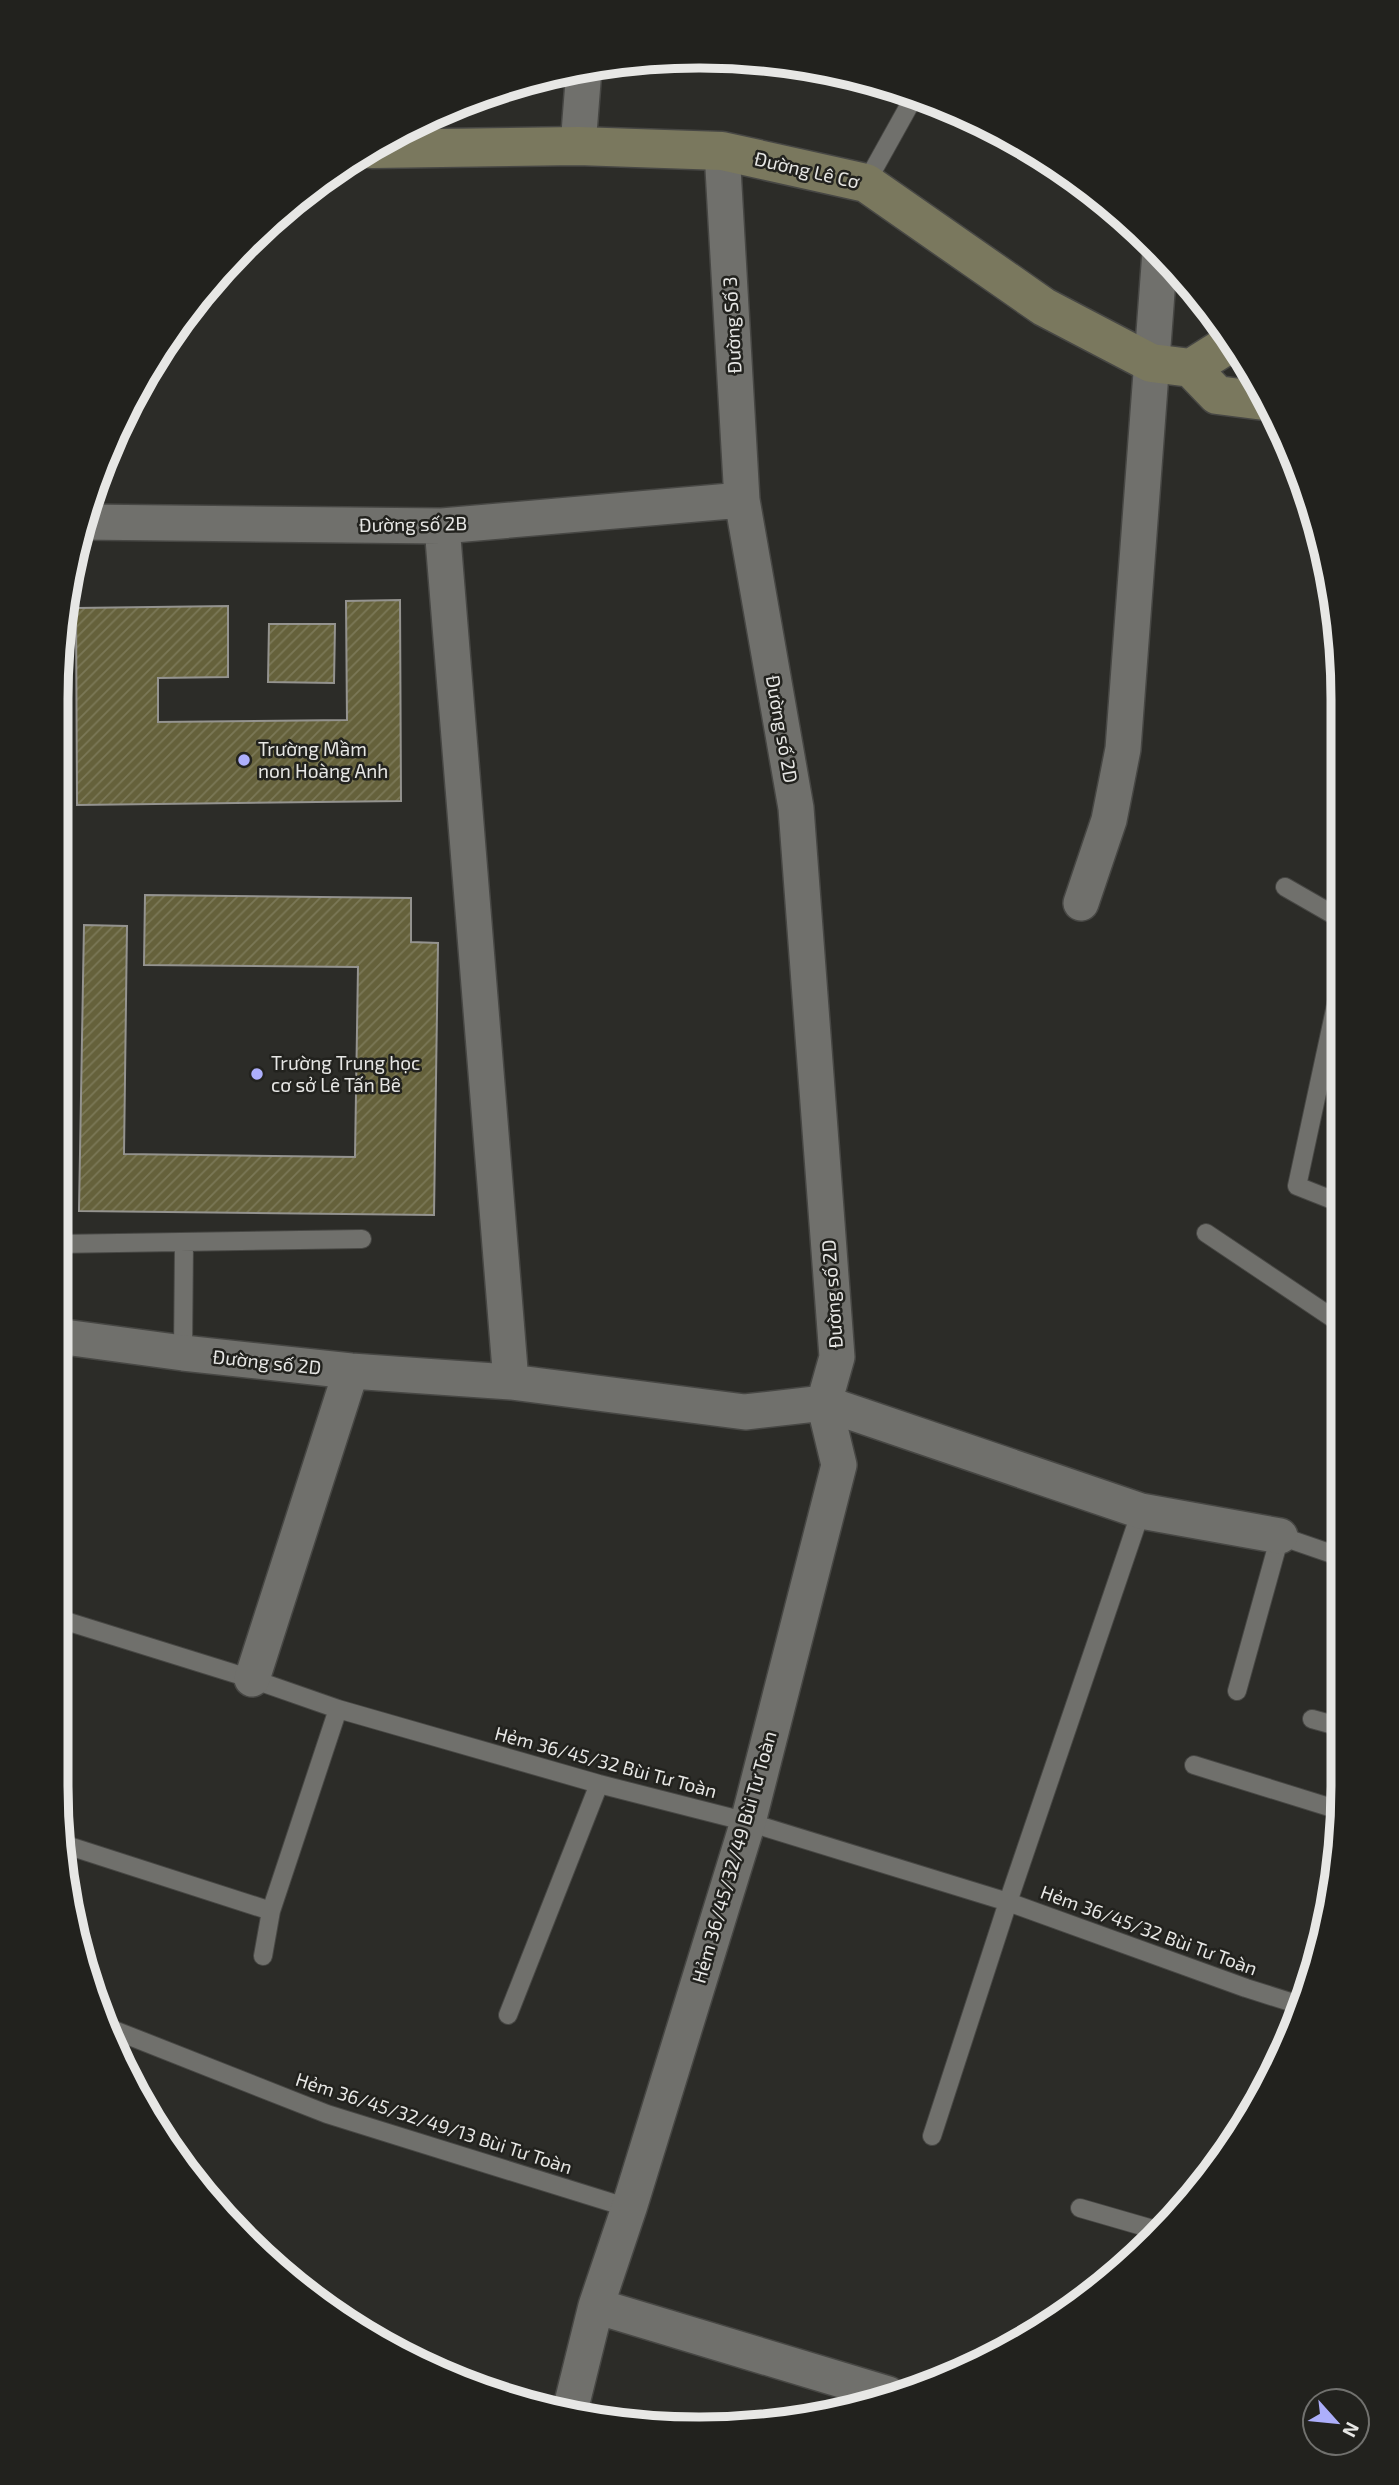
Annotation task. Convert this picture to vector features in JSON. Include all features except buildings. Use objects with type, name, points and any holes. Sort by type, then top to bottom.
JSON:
[{"type":"street","points":[[578,146],[583,79]]},
{"type":"street","name":"Đường Lê Cơ","points":[[392,149],[578,146],[722,151],[866,183],[1044,307],[1151,363],[1191,368]]},
{"type":"street","name":"Đường Số 3","points":[[722,151],[742,500]]},
{"type":"street","points":[[1080,903],[1110,820],[1123,749],[1159,267]]},
{"type":"street","points":[[1223,348],[1191,368],[1217,395],[1255,400]]},
{"type":"street","name":"Đường số 2B","points":[[94,522],[442,526],[742,500]]},
{"type":"street","name":"Đường số 2D","points":[[68,1337],[351,1371],[511,1382],[745,1412],[824,1403],[837,1357],[796,808],[742,500]]},
{"type":"street","points":[[442,526],[511,1382]]},
{"type":"street","points":[[252,1679],[351,1371]]},
{"type":"street","points":[[824,1403],[1141,1511],[1280,1536]]},
{"type":"street","name":"Hẻm 36/45/32/49 Bùi Tư Toàn","points":[[572,2404],[596,2306],[629,2208],[748,1822],[839,1465],[824,1403]]},
{"type":"street","points":[[596,2306],[879,2390]]},
{"type":"lane","points":[[866,183],[909,104]]},
{"type":"lane","points":[[1284,887],[1331,913]]},
{"type":"lane","points":[[1331,1028],[1297,1186],[1331,1200]]},
{"type":"lane","points":[[1206,1233],[1331,1317]]},
{"type":"lane","points":[[68,1244],[362,1239]]},
{"type":"lane","points":[[183,1353],[184,1243]]},
{"type":"lane","points":[[932,2136],[1008,1902],[1141,1511]]},
{"type":"lane","points":[[1237,1691],[1280,1536],[1331,1554]]},
{"type":"lane","name":"Hẻm 36/45/32 Bùi Tư Toàn","points":[[68,1622],[338,1709],[599,1784],[748,1822],[1008,1902],[1292,2002]]},
{"type":"lane","points":[[263,1956],[271,1911],[338,1709]]},
{"type":"lane","points":[[1311,1718],[1331,1724]]},
{"type":"lane","points":[[1194,1765],[1330,1807]]},
{"type":"lane","points":[[508,2015],[599,1784]]},
{"type":"lane","points":[[72,1847],[271,1911]]},
{"type":"lane","name":"Hẻm 36/45/32/49/13 Bùi Tư Toàn","points":[[118,2032],[327,2114],[629,2208]]},
{"type":"lane","points":[[1080,2208],[1150,2228]]},
{"type":"place","name":"Trường Mầm non Hoàng Anh","points":[[244,760]]},
{"type":"place","name":"Trường Trung học cơ sở Lê Tấn Bê","points":[[257,1074]]}]
